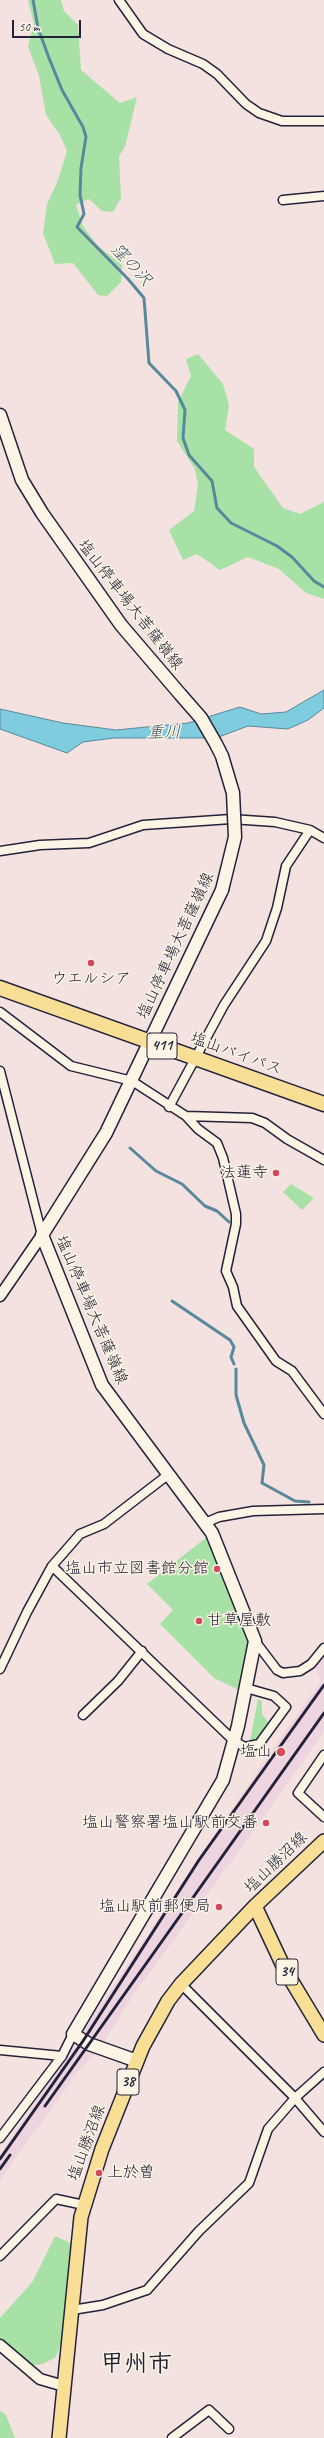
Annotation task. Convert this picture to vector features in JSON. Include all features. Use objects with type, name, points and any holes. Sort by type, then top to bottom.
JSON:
[{"type":"highway","name":"塩山バイパス","points":[[0,988],[324,1104]]},
{"type":"main road","name":"塩山停車場大菩薩嶺線","points":[[0,415],[22,480],[42,513],[117,619],[201,718],[222,756],[233,794],[235,837],[222,890],[132,1082],[106,1133],[42,1235],[102,1385],[212,1533],[255,1641]]},
{"type":"main road","points":[[136,2061],[99,2048],[73,2034],[223,1780],[234,1741],[255,1641]]},
{"type":"main road","name":"塩山勝沼線","points":[[64,2386],[77,2246],[84,2205],[102,2149],[136,2061],[151,2028],[181,1984],[255,1906],[324,1841]]},
{"type":"main road","name":"34","points":[[255,1906],[285,1970],[323,2030]]},
{"type":"main road","name":"38","points":[[59,2438],[64,2386]]},
{"type":"street","points":[[119,0],[143,34],[168,49],[203,64],[217,74],[246,104],[258,113],[282,120],[324,121]]},
{"type":"street","points":[[283,200],[324,196]]},
{"type":"street","points":[[0,851],[40,845],[89,843],[143,825],[231,819],[275,822],[310,830],[324,838]]},
{"type":"street","points":[[169,1107],[224,1005],[266,941],[277,908],[286,866],[310,830]]},
{"type":"street","points":[[0,1012],[71,1066],[132,1082],[169,1107],[186,1116],[198,1129],[217,1143],[223,1158],[236,1214],[236,1224],[226,1271],[233,1287],[237,1306],[276,1361],[292,1371],[324,1414]]},
{"type":"street","points":[[0,1071],[42,1235],[0,1296]]},
{"type":"street","points":[[186,1116],[252,1118],[265,1123],[287,1139],[324,1160]]},
{"type":"street","points":[[0,1669],[27,1612],[52,1566],[80,1534],[104,1524],[169,1474]]},
{"type":"street","points":[[205,1523],[219,1517],[253,1511],[324,1509]]},
{"type":"street","points":[[52,1566],[234,1741],[245,1747],[259,1744],[286,1707],[274,1696],[246,1688]]},
{"type":"street","points":[[255,1641],[277,1670],[283,1673],[300,1671],[312,1664],[324,1648]]},
{"type":"street","points":[[83,1715],[118,1681],[142,1651]]},
{"type":"street","points":[[324,1755],[298,1793],[324,1817]]},
{"type":"street","points":[[181,1984],[295,2098],[324,2132]]},
{"type":"street","points":[[0,2138],[62,2056],[73,2034]]},
{"type":"street","points":[[0,2050],[62,2056]]},
{"type":"street","points":[[72,2310],[103,2305],[147,2290],[199,2231],[249,2183],[268,2129],[295,2098],[324,2072]]},
{"type":"street","points":[[0,2256],[56,2198],[84,2205]]},
{"type":"street","points":[[0,2346],[40,2379],[64,2386]]},
{"type":"street","points":[[172,2438],[209,2410],[229,2429]]},
{"type":"shaded area","points":[[324,1655],[324,1732],[248,1839],[138,1988],[98,2050],[77,2073],[0,2180],[0,2155],[253,1778],[321,1681],[315,1666]]},
{"type":"green space","points":[[28,0],[61,0],[64,11],[78,25],[81,70],[120,103],[137,97],[125,147],[119,156],[121,198],[113,212],[102,211],[89,199],[76,205],[83,226],[98,246],[122,265],[121,282],[107,296],[98,295],[73,263],[55,264],[43,233],[47,204],[58,180],[67,151],[60,135],[46,115],[39,76],[28,46],[34,24]]},
{"type":"green space","points":[[198,354],[223,384],[229,405],[225,430],[254,449],[254,467],[283,508],[300,514],[324,502],[324,599],[306,593],[279,569],[248,557],[220,570],[197,554],[183,560],[169,530],[194,511],[198,485],[195,469],[177,441],[178,402],[191,376],[186,359]]},
{"type":"green space","points":[[291,1184],[314,1198],[302,1210],[283,1192]]},
{"type":"green space","points":[[212,1533],[252,1632],[245,1693],[214,1678],[160,1624],[173,1610],[147,1584]]},
{"type":"green space","points":[[258,1699],[262,1701],[262,1714],[269,1723],[256,1741],[250,1741]]},
{"type":"green space","points":[[55,2236],[77,2246],[72,2310],[56,2357],[43,2364],[22,2366],[0,2345],[0,2318],[33,2281]]},
{"type":"green space","points":[[0,2411],[6,2415],[15,2438],[0,2438]]},
{"type":"water","name":"重川","points":[[324,690],[324,708],[308,720],[288,729],[248,726],[216,738],[114,738],[83,742],[67,753],[0,729],[0,709],[63,723],[116,730],[188,723],[240,707],[261,714],[286,712]]},
{"type":"waterway","name":"窪の沢","points":[[33,0],[38,28],[49,58],[62,90],[83,127],[86,137],[81,168],[80,195],[84,214],[77,227],[128,279],[144,298],[149,363],[176,391],[185,410],[183,438],[189,455],[212,481],[217,508],[231,523],[277,546],[292,557],[314,581],[324,587]]},
{"type":"waterway","points":[[130,1148],[156,1171],[182,1184],[205,1206],[217,1211],[229,1222]]},
{"type":"waterway","points":[[172,1301],[230,1340],[234,1347],[231,1357],[234,1364]]},
{"type":"waterway","points":[[236,1369],[236,1395],[244,1423],[264,1465],[262,1483],[295,1501],[309,1502]]},
{"type":"railway","points":[[0,2159],[83,2041],[199,1860],[324,1685]]},
{"type":"railway","points":[[45,2106],[324,1713]]},
{"type":"railway","points":[[0,2169],[10,2155]]},
{"type":"place","name":"ウエルシア","points":[[91,963]]},
{"type":"place","name":"法蓮寺","points":[[276,1173]]},
{"type":"place","name":"塩山市立図書館分館","points":[[217,1569]]},
{"type":"place","name":"甘草屋敷","points":[[199,1621]]},
{"type":"place","name":"塩山","points":[[281,1752]]},
{"type":"place","name":"塩山警察署塩山駅前交番","points":[[266,1823]]},
{"type":"place","name":"塩山駅前郵便局","points":[[219,1907]]},
{"type":"place","name":"上於曽","points":[[99,2173]]},
{"type":"district","name":"甲州市","points":[[136,2365]]}]
